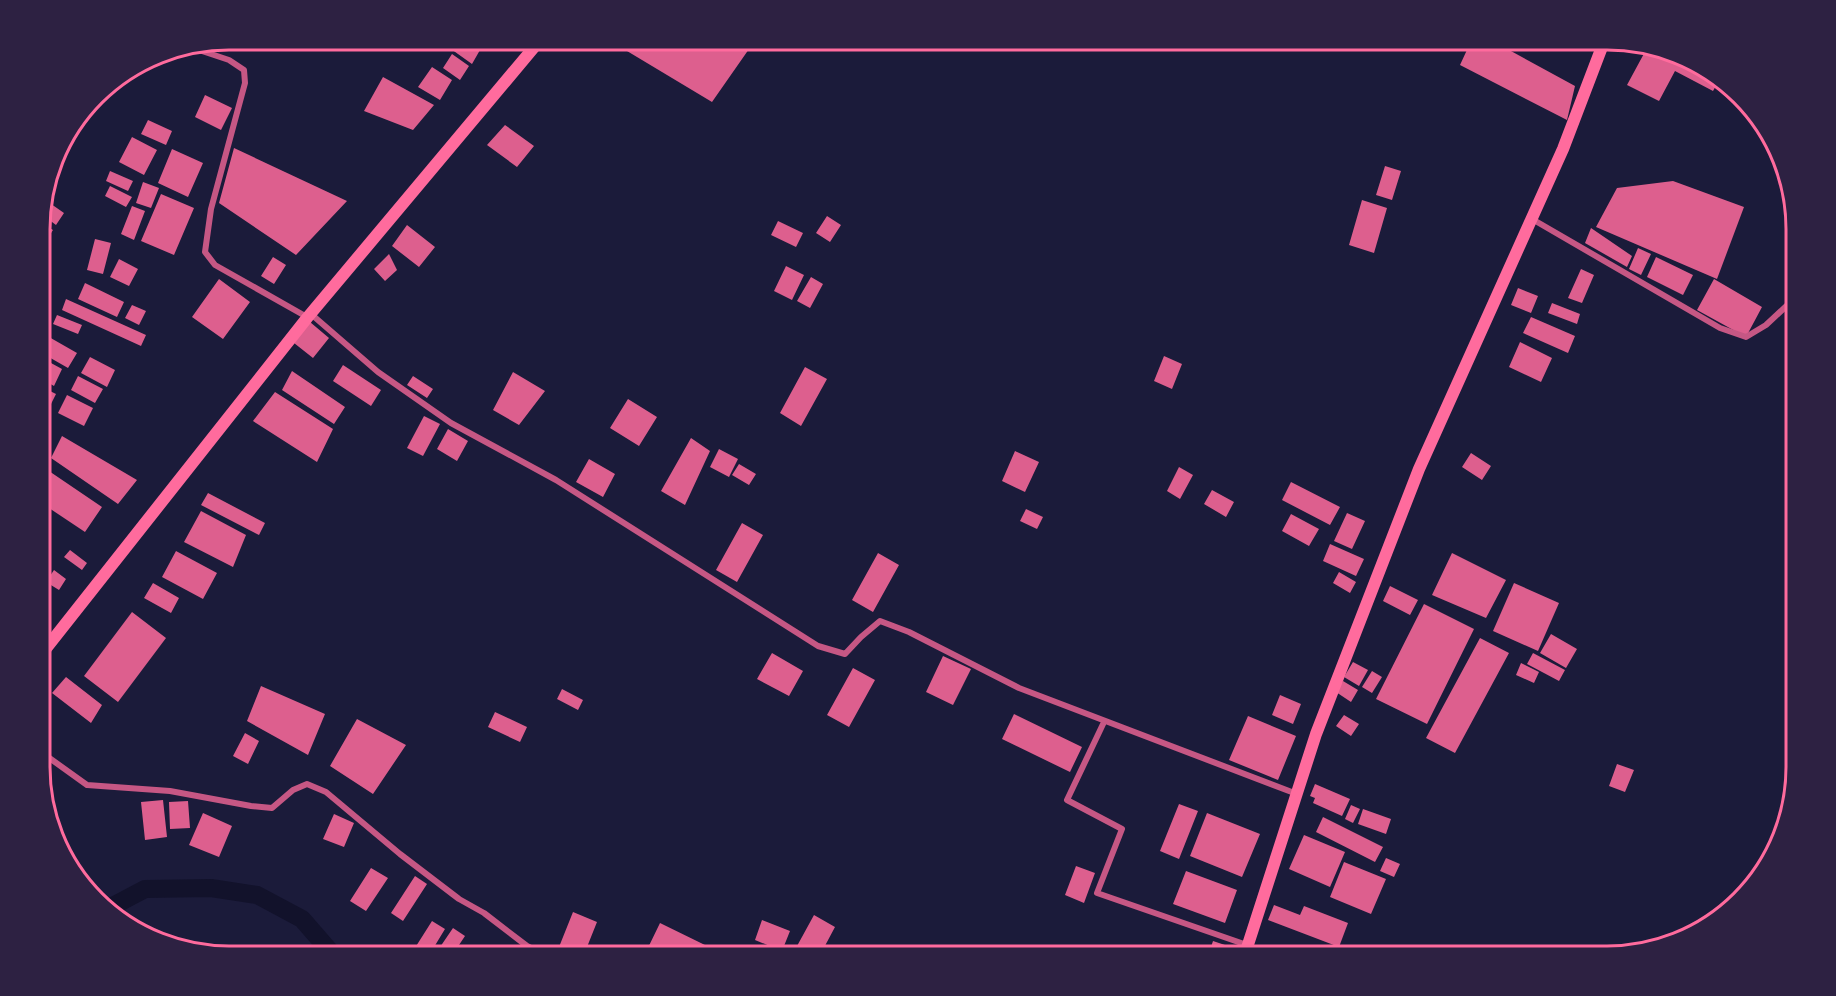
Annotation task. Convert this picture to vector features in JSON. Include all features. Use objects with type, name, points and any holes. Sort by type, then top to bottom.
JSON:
[{"type":"main road","points":[[50,643],[309,316],[532,50]]},
{"type":"main road","points":[[1248,946],[1316,734],[1419,469],[1563,149],[1601,50]]},
{"type":"street","points":[[204,52],[229,60],[244,69],[244,83],[211,209],[205,252],[215,265],[309,316],[378,372],[451,423],[556,480],[818,646],[845,654],[880,621],[909,632],[1019,688],[1297,794]]},
{"type":"street","points":[[1532,219],[1719,328],[1746,337],[1766,325],[1786,306]]},
{"type":"street","points":[[1104,722],[1067,800],[1122,829],[1097,893],[1233,946]]},
{"type":"street","points":[[50,758],[87,785],[170,791],[251,806],[272,808],[293,790],[307,784],[326,792],[400,854],[459,899],[484,912],[527,946]]},
{"type":"building","points":[[452,50],[480,50],[472,64]]},
{"type":"building","points":[[625,50],[748,50],[712,102]]},
{"type":"building","points":[[1467,50],[1509,50],[1575,86],[1567,120],[1460,65]]},
{"type":"building","points":[[452,54],[469,66],[460,80],[443,68]]},
{"type":"building","points":[[1644,54],[1665,59],[1686,68],[1715,87],[1713,91],[1675,71],[1659,101],[1627,85]]},
{"type":"building","points":[[432,67],[452,80],[440,100],[418,87]]},
{"type":"building","points":[[383,77],[434,105],[413,130],[364,111]]},
{"type":"building","points":[[205,95],[232,108],[221,130],[195,117]]},
{"type":"building","points":[[148,120],[172,131],[166,145],[141,134]]},
{"type":"building","points":[[505,125],[534,146],[517,167],[487,145]]},
{"type":"building","points":[[132,137],[157,150],[144,175],[119,162]]},
{"type":"building","points":[[234,148],[347,201],[296,255],[219,203]]},
{"type":"building","points":[[172,149],[203,163],[188,197],[158,183]]},
{"type":"building","points":[[1385,166],[1401,171],[1392,200],[1376,195]]},
{"type":"building","points":[[110,171],[133,181],[128,191],[106,181]]},
{"type":"building","points":[[1673,181],[1744,207],[1717,279],[1596,227],[1617,188]]},
{"type":"building","points":[[143,182],[159,188],[151,208],[136,203]]},
{"type":"building","points":[[110,186],[132,197],[126,207],[105,196]]},
{"type":"building","points":[[161,194],[194,208],[174,255],[141,241]]},
{"type":"building","points":[[1362,200],[1387,208],[1374,253],[1349,245]]},
{"type":"building","points":[[51,204],[64,213],[56,225],[50,220]]},
{"type":"building","points":[[132,206],[145,211],[134,240],[121,234]]},
{"type":"building","points":[[827,216],[841,225],[830,242],[816,233]]},
{"type":"building","points":[[778,221],[803,233],[796,247],[771,235]]},
{"type":"building","points":[[407,225],[435,247],[419,267],[392,246]]},
{"type":"building","points":[[1591,228],[1632,256],[1627,267],[1585,243]]},
{"type":"building","points":[[95,239],[111,243],[103,274],[87,270]]},
{"type":"building","points":[[1638,248],[1651,254],[1641,275],[1629,269]]},
{"type":"building","points":[[389,254],[397,270],[385,281],[374,269]]},
{"type":"building","points":[[273,257],[286,265],[274,284],[261,276]]},
{"type":"building","points":[[1656,257],[1693,275],[1683,295],[1647,277]]},
{"type":"building","points":[[119,259],[138,269],[129,286],[110,277]]},
{"type":"building","points":[[786,266],[804,275],[792,300],[774,291]]},
{"type":"building","points":[[1581,269],[1594,275],[1582,303],[1568,298]]},
{"type":"building","points":[[811,277],[823,284],[810,308],[797,301]]},
{"type":"building","points":[[219,279],[250,302],[223,339],[192,317]]},
{"type":"building","points":[[1714,279],[1762,307],[1746,337],[1697,310]]},
{"type":"building","points":[[85,283],[124,302],[117,317],[78,299]]},
{"type":"building","points":[[1518,288],[1538,296],[1531,313],[1511,305]]},
{"type":"building","points":[[66,299],[146,335],[141,346],[62,310]]},
{"type":"building","points":[[1552,303],[1580,314],[1577,324],[1548,313]]},
{"type":"building","points":[[132,305],[146,311],[139,325],[125,318]]},
{"type":"building","points":[[57,315],[82,325],[78,334],[53,324]]},
{"type":"building","points":[[1531,317],[1575,336],[1568,353],[1523,333]]},
{"type":"building","points":[[310,322],[329,338],[313,358],[294,343]]},
{"type":"building","points":[[50,338],[77,353],[68,368],[50,358]]},
{"type":"building","points":[[1520,342],[1552,358],[1541,382],[1509,367]]},
{"type":"building","points":[[1164,356],[1182,364],[1172,389],[1154,381]]},
{"type":"building","points":[[90,357],[115,370],[107,387],[81,373]]},
{"type":"building","points":[[50,362],[62,369],[54,386],[50,384]]},
{"type":"building","points":[[343,365],[381,390],[371,406],[333,381]]},
{"type":"building","points":[[805,367],[827,379],[801,426],[780,413]]},
{"type":"building","points":[[292,371],[345,407],[334,424],[282,390]]},
{"type":"building","points":[[513,372],[545,391],[519,425],[493,410]]},
{"type":"building","points":[[78,376],[103,389],[95,403],[71,390]]},
{"type":"building","points":[[413,376],[433,389],[427,398],[407,385]]},
{"type":"building","points":[[50,391],[56,394],[50,406]]},
{"type":"building","points":[[275,392],[333,429],[317,462],[253,421]]},
{"type":"building","points":[[67,395],[93,408],[84,426],[58,413]]},
{"type":"building","points":[[628,399],[657,417],[639,446],[610,428]]},
{"type":"building","points":[[424,416],[440,424],[423,456],[407,448]]},
{"type":"building","points":[[448,429],[468,441],[457,461],[437,449]]},
{"type":"building","points":[[62,436],[137,480],[118,504],[51,458]]},
{"type":"building","points":[[691,438],[710,451],[685,505],[661,491]]},
{"type":"building","points":[[719,449],[738,459],[729,477],[710,467]]},
{"type":"building","points":[[1015,451],[1039,462],[1025,492],[1002,481]]},
{"type":"building","points":[[1471,453],[1491,466],[1482,480],[1462,467]]},
{"type":"building","points":[[589,459],[615,474],[603,497],[576,482]]},
{"type":"building","points":[[739,464],[756,474],[749,485],[732,475]]},
{"type":"building","points":[[1179,467],[1193,475],[1180,499],[1167,491]]},
{"type":"building","points":[[50,472],[102,507],[85,532],[50,509]]},
{"type":"building","points":[[1291,482],[1340,507],[1330,525],[1282,500]]},
{"type":"building","points":[[1212,490],[1234,502],[1226,517],[1204,504]]},
{"type":"building","points":[[208,493],[265,523],[259,535],[201,505]]},
{"type":"building","points":[[1026,509],[1043,517],[1037,529],[1020,521]]},
{"type":"building","points":[[201,511],[246,535],[233,567],[184,542]]},
{"type":"building","points":[[1347,513],[1365,521],[1352,549],[1334,541]]},
{"type":"building","points":[[1291,514],[1319,529],[1309,546],[1282,531]]},
{"type":"building","points":[[742,523],[763,535],[737,582],[716,570]]},
{"type":"building","points":[[1330,544],[1364,559],[1356,576],[1323,561]]},
{"type":"building","points":[[70,550],[87,563],[82,570],[64,557]]},
{"type":"building","points":[[176,551],[217,573],[203,599],[162,577]]},
{"type":"building","points":[[878,553],[899,565],[873,612],[852,600]]},
{"type":"building","points":[[1452,553],[1506,580],[1486,618],[1432,595]]},
{"type":"building","points":[[54,570],[66,579],[59,590],[50,584],[50,576]]},
{"type":"building","points":[[1339,572],[1356,582],[1350,593],[1333,583]]},
{"type":"building","points":[[153,583],[179,598],[171,613],[144,598]]},
{"type":"building","points":[[1514,583],[1559,603],[1538,651],[1493,631]]},
{"type":"building","points":[[1390,586],[1418,600],[1410,615],[1383,601]]},
{"type":"building","points":[[1424,604],[1474,629],[1427,724],[1376,699]]},
{"type":"building","points":[[132,612],[166,638],[118,702],[84,676]]},
{"type":"building","points":[[1551,634],[1577,649],[1566,668],[1540,653]]},
{"type":"building","points":[[1480,638],[1509,653],[1455,753],[1426,738]]},
{"type":"building","points":[[772,653],[803,671],[789,696],[757,679]]},
{"type":"building","points":[[1533,653],[1565,670],[1559,681],[1527,664]]},
{"type":"building","points":[[943,656],[971,669],[953,705],[926,692]]},
{"type":"building","points":[[1353,662],[1368,670],[1359,686],[1344,677]]},
{"type":"building","points":[[1521,663],[1539,672],[1534,683],[1516,675]]},
{"type":"building","points":[[853,668],[875,680],[849,727],[827,715]]},
{"type":"building","points":[[1372,671],[1382,677],[1372,693],[1362,687]]},
{"type":"building","points":[[66,677],[102,705],[91,723],[52,693]]},
{"type":"building","points":[[1343,681],[1358,690],[1351,702],[1336,692]]},
{"type":"building","points":[[261,686],[325,714],[308,755],[247,721]]},
{"type":"building","points":[[562,689],[583,700],[578,710],[557,699]]},
{"type":"building","points":[[1280,695],[1301,704],[1293,724],[1272,715]]},
{"type":"building","points":[[495,712],[527,727],[520,742],[488,727]]},
{"type":"building","points":[[1014,714],[1082,747],[1070,772],[1002,739]]},
{"type":"building","points":[[1344,715],[1359,724],[1351,736],[1336,726]]},
{"type":"building","points":[[1248,716],[1296,736],[1278,780],[1229,760]]},
{"type":"building","points":[[357,719],[406,745],[373,794],[330,766]]},
{"type":"building","points":[[245,733],[259,741],[248,764],[233,756]]},
{"type":"building","points":[[1617,764],[1634,770],[1625,792],[1609,786]]},
{"type":"building","points":[[1315,784],[1350,799],[1342,816],[1313,803],[1315,798],[1310,796]]},
{"type":"building","points":[[163,800],[167,837],[145,840],[141,802]]},
{"type":"building","points":[[188,801],[190,828],[170,829],[169,802]]},
{"type":"building","points":[[1179,804],[1198,811],[1179,859],[1160,851]]},
{"type":"building","points":[[1351,805],[1360,809],[1353,823],[1345,819]]},
{"type":"building","points":[[1363,809],[1391,819],[1386,834],[1358,824]]},
{"type":"building","points":[[203,813],[232,826],[219,857],[189,845]]},
{"type":"building","points":[[1207,813],[1260,834],[1242,877],[1190,856]]},
{"type":"building","points":[[334,814],[354,823],[344,847],[323,839]]},
{"type":"building","points":[[1323,817],[1383,847],[1375,862],[1316,832]]},
{"type":"building","points":[[1304,835],[1345,852],[1330,887],[1289,869]]},
{"type":"building","points":[[1386,858],[1400,864],[1394,877],[1380,871]]},
{"type":"building","points":[[1344,862],[1386,879],[1371,914],[1330,897]]},
{"type":"building","points":[[1076,866],[1095,873],[1084,903],[1065,895]]},
{"type":"building","points":[[371,868],[388,878],[366,911],[350,901]]},
{"type":"building","points":[[1186,871],[1237,890],[1225,923],[1173,904]]},
{"type":"building","points":[[415,876],[427,884],[403,921],[391,913]]},
{"type":"building","points":[[1274,905],[1300,915],[1304,906],[1348,923],[1339,946],[1336,946],[1268,920]]},
{"type":"building","points":[[573,912],[597,922],[587,946],[559,946]]},
{"type":"building","points":[[814,915],[835,927],[825,946],[797,946]]},
{"type":"building","points":[[762,920],[790,931],[784,946],[770,946],[755,940]]},
{"type":"building","points":[[432,921],[445,929],[435,946],[416,946]]},
{"type":"building","points":[[660,923],[707,946],[649,946]]},
{"type":"building","points":[[453,928],[465,936],[458,946],[441,946]]},
{"type":"building","points":[[1213,941],[1228,946],[1211,946]]},
{"type":"waterway","points":[[115,905],[145,889],[211,888],[257,895],[302,919],[325,946]]}]
